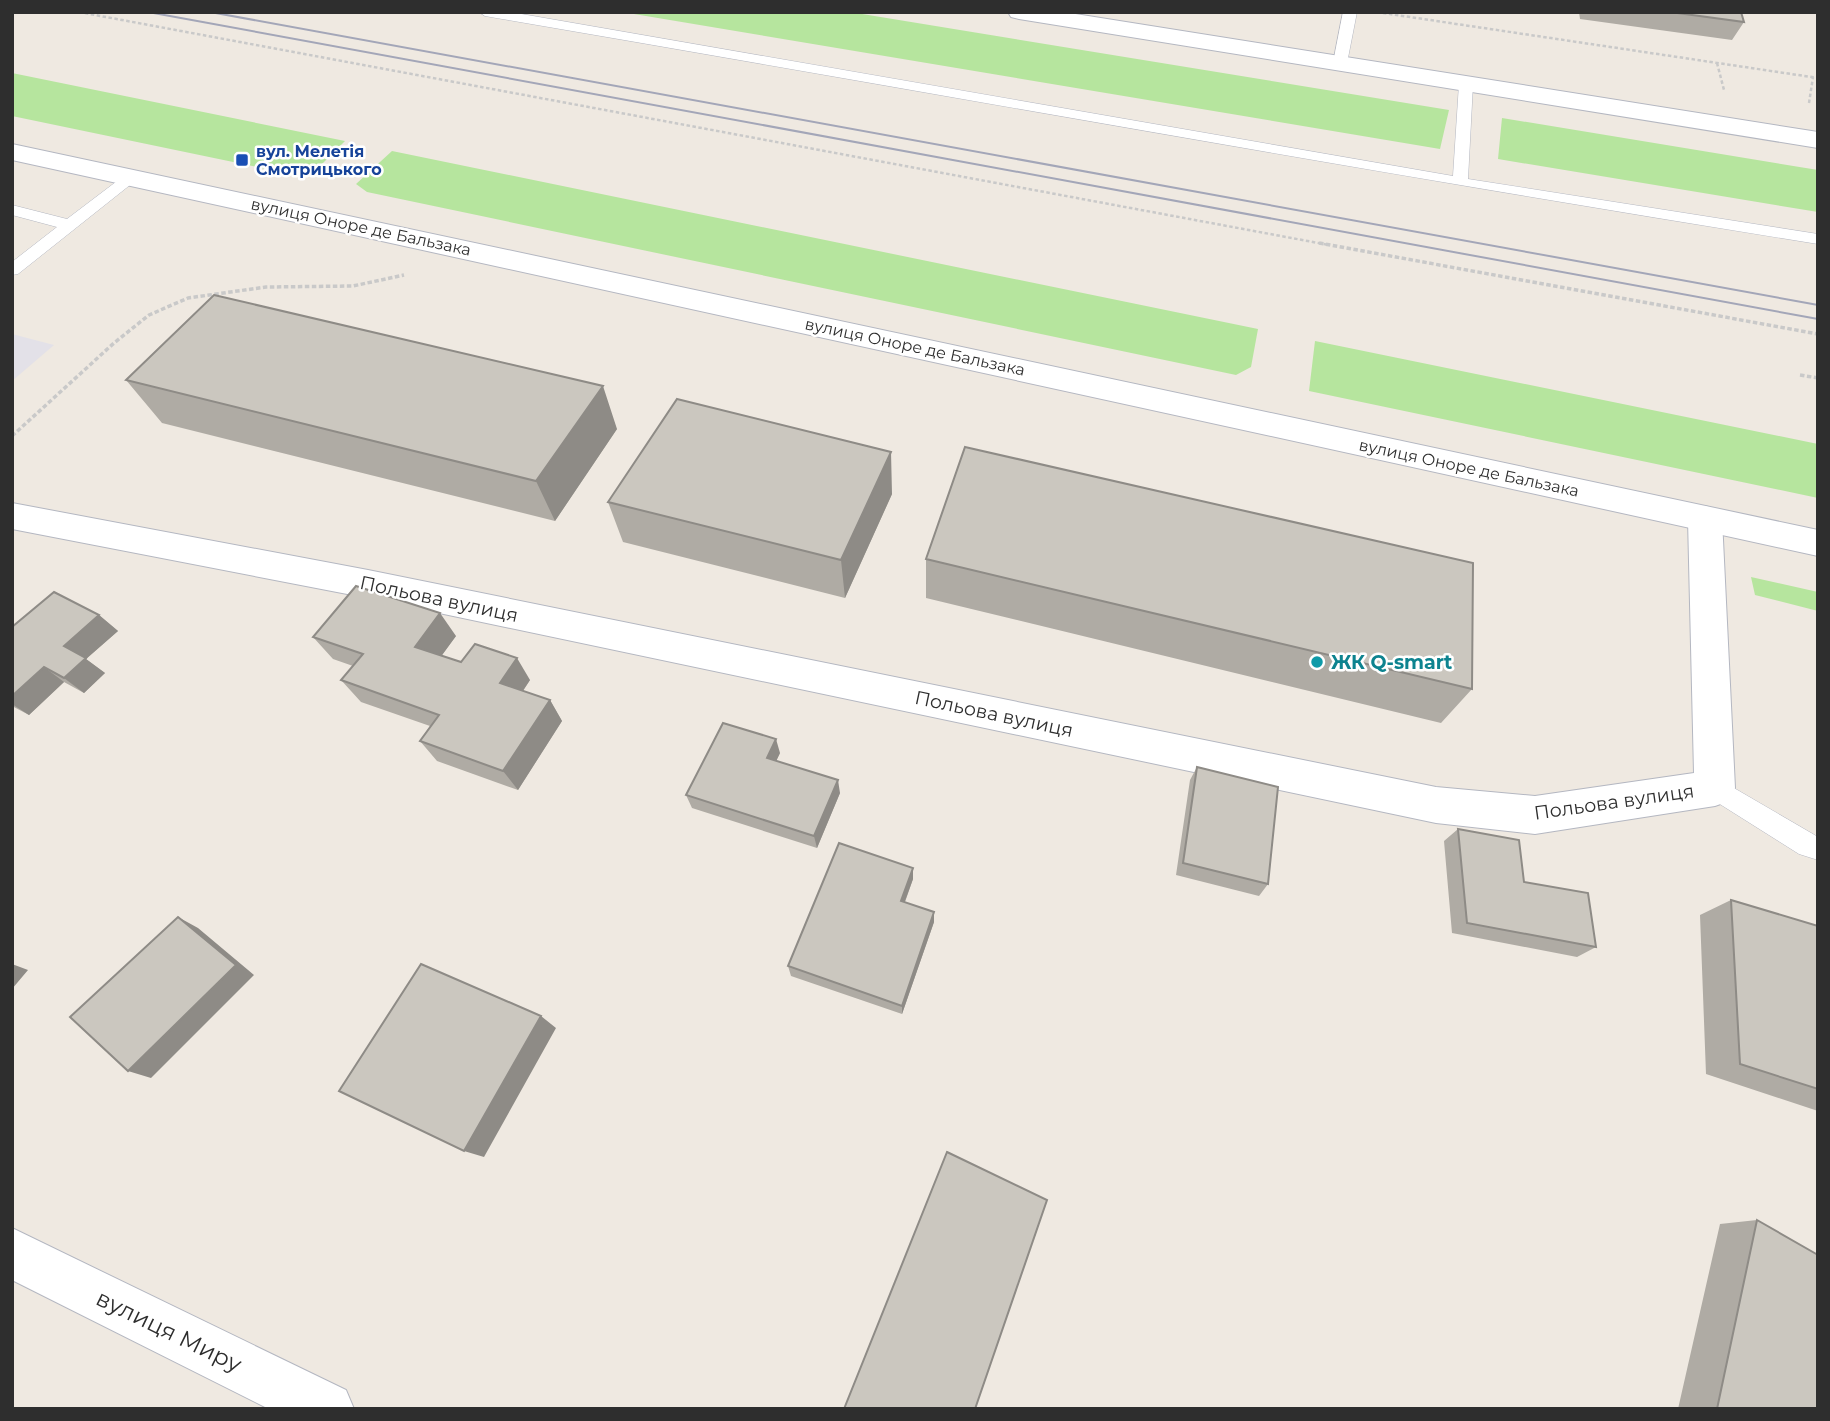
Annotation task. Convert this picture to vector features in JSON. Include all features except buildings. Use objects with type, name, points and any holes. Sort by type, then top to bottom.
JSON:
[{"type":"street","points":[[1019,12],[1818,140]]},
{"type":"street","name":"вулиця Оноре де Бальзака","points":[[12,152],[1818,543]]},
{"type":"street","name":"Польова вулиця","points":[[12,516],[368,584],[1436,804],[1535,815],[1715,788],[1705,519]]},
{"type":"street","name":"вулиця Миру","points":[[12,1253],[327,1409]]},
{"type":"lane","points":[[485,12],[1460,182],[1818,239]]},
{"type":"lane","points":[[558,24],[570,12]]},
{"type":"lane","points":[[1340,63],[1350,12]]},
{"type":"lane","points":[[1460,182],[1466,84]]},
{"type":"lane","points":[[12,270],[130,177]]},
{"type":"lane","points":[[12,210],[69,225]]},
{"type":"lane","points":[[1715,788],[1808,846],[1818,849]]},
{"type":"path","points":[[79,12],[953,177],[1818,334]]},
{"type":"path","points":[[1380,12],[1816,77],[1809,104]]},
{"type":"path","points":[[1717,63],[1725,91]]},
{"type":"path","points":[[12,436],[131,329],[149,315],[188,298],[266,287],[353,286],[405,275]]},
{"type":"path","points":[[1800,375],[1818,379]]},
{"type":"shaded area","points":[[12,334],[54,345],[12,381]]},
{"type":"green space","points":[[622,12],[850,12],[1449,110],[1440,149]]},
{"type":"green space","points":[[12,73],[345,141],[323,163],[295,175],[12,116]]},
{"type":"green space","points":[[1502,118],[1818,170],[1818,212],[1498,159]]},
{"type":"green space","points":[[392,151],[1258,329],[1251,367],[1236,375],[367,192],[356,184]]},
{"type":"green space","points":[[1315,341],[1818,444],[1818,498],[1309,391]]},
{"type":"green space","points":[[1751,577],[1818,592],[1818,611],[1755,595]]},
{"type":"tram line","points":[[148,12],[1818,319]]},
{"type":"tram line","points":[[210,12],[1818,305]]},
{"type":"place","name":"вул. Мелетія Смотрицького","points":[[242,160]]},
{"type":"place","name":"ЖК Q-smart","points":[[1317,662]]}]
